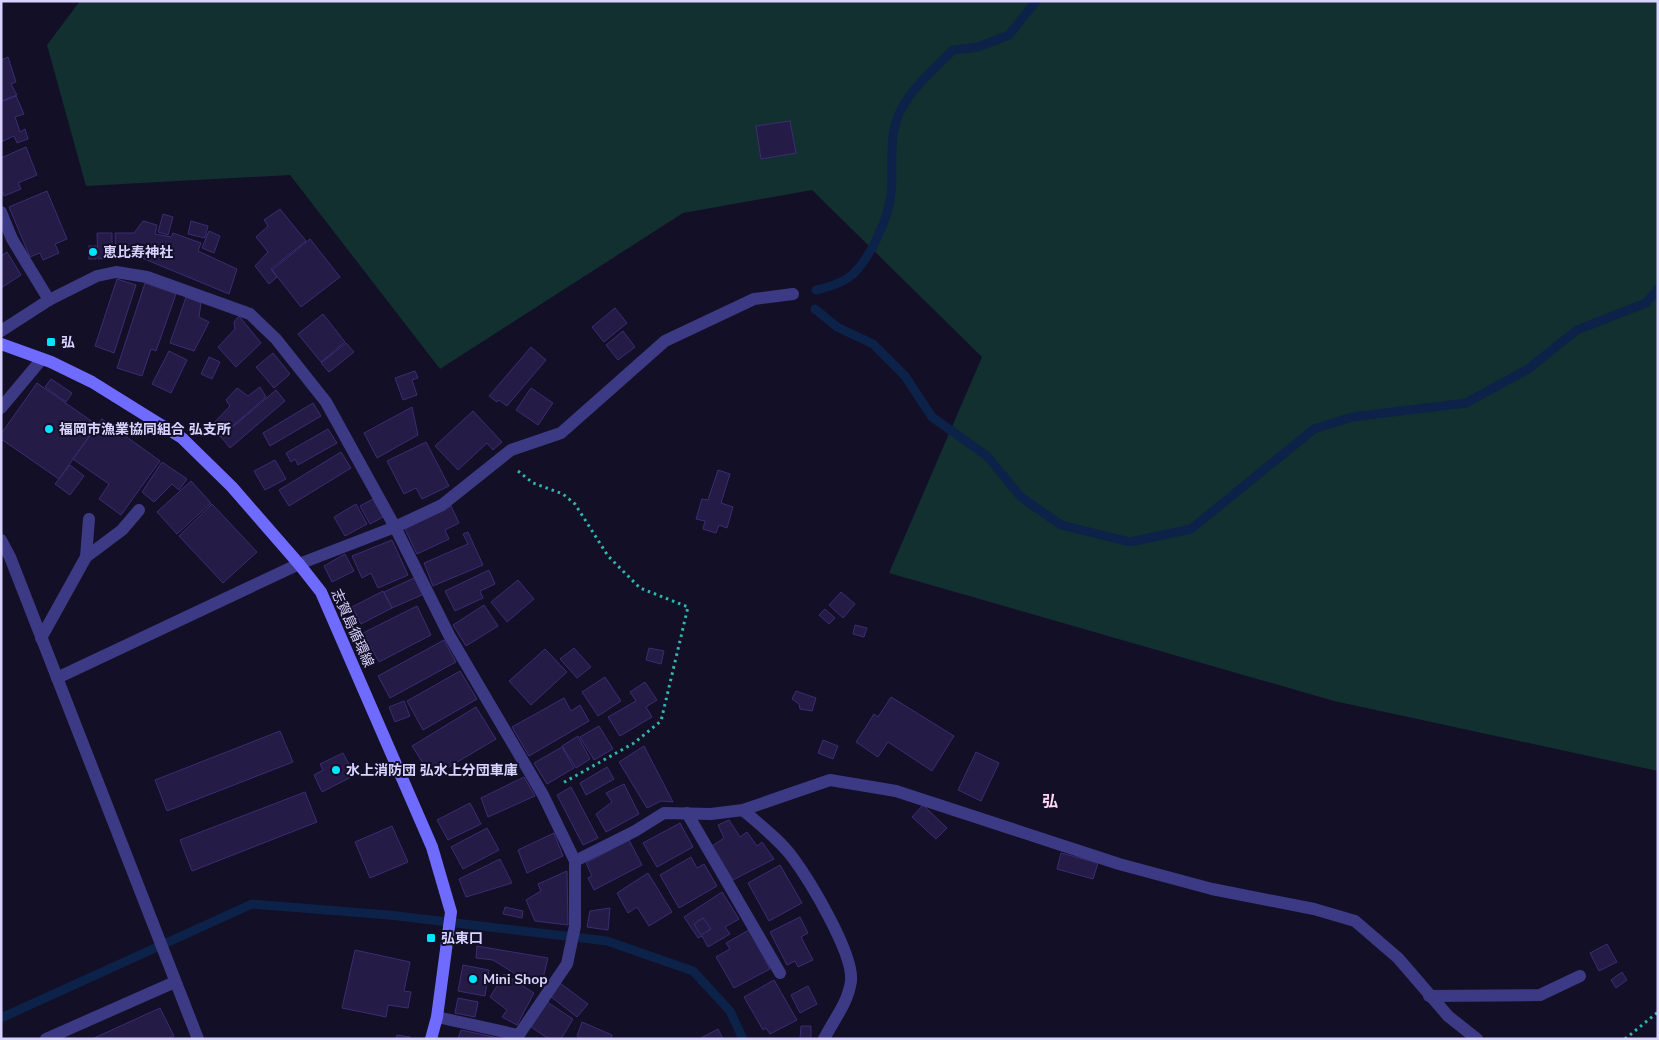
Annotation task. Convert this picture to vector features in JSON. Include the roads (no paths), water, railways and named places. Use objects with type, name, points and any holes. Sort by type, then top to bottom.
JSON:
[{"type":"main road","name":"志賀島循環線","points":[[1,344],[42,359],[92,382],[182,438],[232,486],[321,592],[432,848],[450,912],[438,1017],[431,1039]]},
{"type":"street","points":[[1,212],[12,238],[49,300]]},
{"type":"street","points":[[1,331],[49,300],[97,276],[116,272],[147,277],[250,314],[276,339],[326,402],[395,527],[449,635],[543,795],[575,861],[575,926],[568,964],[517,1037],[438,1017]]},
{"type":"street","points":[[57,678],[299,564],[395,527],[442,505],[511,450],[561,433],[665,341],[754,299],[793,294]]},
{"type":"street","points":[[1,408],[42,359]]},
{"type":"street","points":[[86,557],[122,530],[139,510]]},
{"type":"street","points":[[42,638],[86,557],[89,519]]},
{"type":"street","points":[[1,540],[42,638],[198,1039]]},
{"type":"street","points":[[575,861],[635,831],[664,813],[711,814],[743,810],[830,780],[896,791],[1119,864],[1212,889],[1314,909],[1355,921],[1398,958],[1448,1016],[1477,1039]]},
{"type":"street","points":[[743,810],[792,857],[819,901],[847,953],[852,978],[847,1000],[824,1039]]},
{"type":"street","points":[[687,813],[780,973]]},
{"type":"street","points":[[1430,996],[1540,996],[1580,976]]},
{"type":"street","points":[[46,1039],[175,982]]},
{"type":"waterway","points":[[816,290],[832,286],[848,278],[863,262],[876,240],[889,204],[892,185],[892,142],[895,125],[904,104],[911,94],[927,75],[953,50],[978,47],[1009,35],[1036,1]]},
{"type":"waterway","points":[[815,309],[837,327],[873,344],[905,376],[932,417],[987,456],[1021,497],[1061,525],[1130,542],[1191,529],[1314,429],[1352,417],[1466,403],[1528,369],[1577,330],[1646,303],[1658,289]]},
{"type":"waterway","points":[[1,1018],[252,904],[389,915],[607,941],[693,971],[730,1011],[743,1039]]},
{"type":"place","name":"恵比寿神社","points":[[93,252]]},
{"type":"place","name":"弘","points":[[51,342]]},
{"type":"place","name":"福岡市漁業協同組合 弘支所","points":[[49,429]]},
{"type":"place","name":"水上消防団 弘水上分団車庫","points":[[336,770]]},
{"type":"place","name":"弘東口","points":[[431,938]]},
{"type":"place","name":"Mini Shop","points":[[473,979]]},
{"type":"district","name":"弘","points":[[1050,801]]}]
